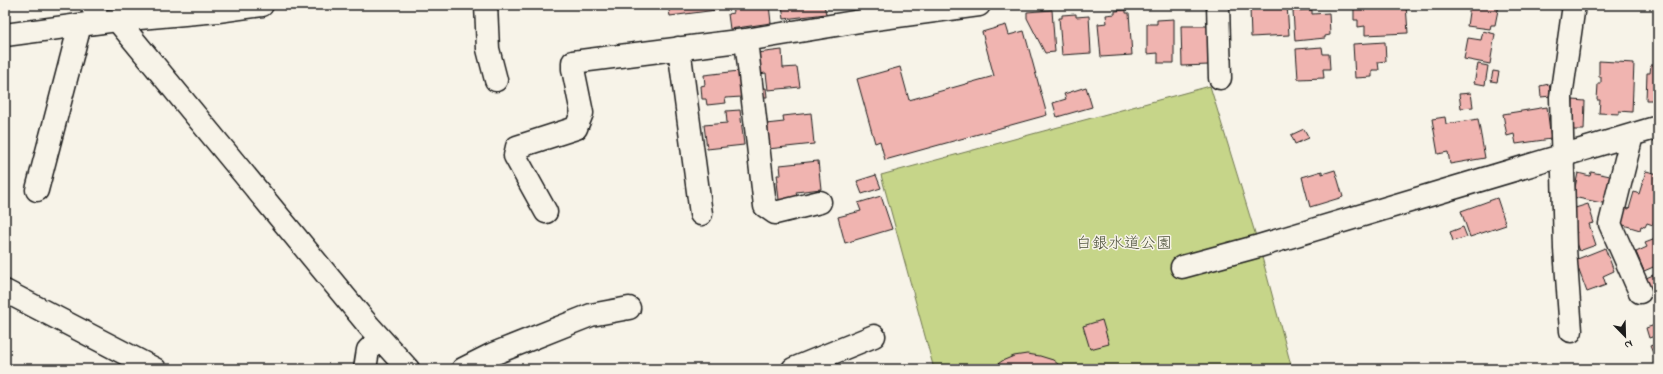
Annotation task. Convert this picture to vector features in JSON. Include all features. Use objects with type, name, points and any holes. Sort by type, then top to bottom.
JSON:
[{"type":"street","points":[[5,35],[97,18],[218,11],[262,5]]},
{"type":"street","points":[[486,5],[488,49],[496,80]]},
{"type":"street","points":[[546,212],[515,156],[517,147],[576,128],[582,112],[572,68],[574,62],[746,40],[859,13],[979,5]]},
{"type":"street","points":[[1218,5],[1220,78]]},
{"type":"street","points":[[1572,331],[1565,249],[1561,97],[1574,5]]},
{"type":"street","points":[[37,190],[97,18]]},
{"type":"street","points":[[97,18],[408,369]]},
{"type":"street","points":[[746,40],[765,206],[775,213],[820,202]]},
{"type":"street","points":[[679,48],[701,214]]},
{"type":"street","points":[[1182,267],[1266,244],[1658,127]]},
{"type":"street","points":[[1632,135],[1610,224],[1640,292]]},
{"type":"street","points":[[5,291],[155,369]]},
{"type":"street","points":[[463,369],[494,354],[591,314],[629,308]]},
{"type":"street","points":[[793,369],[874,336]]},
{"type":"street","points":[[365,369],[368,350],[380,339]]},
{"type":"green space","name":"白銀水道公園","points":[[1210,86],[1259,246],[1292,369],[934,369],[881,175]]},
{"type":"building","points":[[668,5],[715,5],[716,10],[670,16]]},
{"type":"building","points":[[732,5],[769,5],[771,23],[730,29],[728,14],[733,13]]},
{"type":"building","points":[[782,5],[824,5],[826,14],[784,19]]},
{"type":"building","points":[[877,5],[890,5],[877,8]]},
{"type":"building","points":[[1267,5],[1287,5],[1289,35],[1251,37],[1250,8],[1267,7]]},
{"type":"building","points":[[1354,5],[1406,5],[1408,33],[1365,35],[1365,26],[1358,27],[1358,20],[1354,20]]},
{"type":"building","points":[[1470,5],[1499,5],[1495,25],[1491,25],[1490,29],[1467,26]]},
{"type":"building","points":[[1052,10],[1055,52],[1045,53],[1027,18],[1027,12]]},
{"type":"building","points":[[1126,10],[1126,13],[1129,13],[1132,55],[1101,57],[1098,24],[1107,23],[1106,15],[1115,14],[1115,11]]},
{"type":"building","points":[[1312,10],[1312,14],[1329,13],[1330,35],[1325,36],[1325,38],[1295,41],[1293,11]]},
{"type":"building","points":[[1076,14],[1076,17],[1089,16],[1091,53],[1062,55],[1059,18],[1062,18],[1062,15]]},
{"type":"building","points":[[1174,19],[1174,63],[1158,63],[1158,53],[1147,54],[1147,24],[1157,24],[1157,20]]},
{"type":"building","points":[[1006,25],[1009,35],[1024,31],[1047,115],[885,160],[880,141],[875,143],[857,79],[900,67],[909,100],[994,76],[982,32]]},
{"type":"building","points":[[1181,26],[1209,26],[1209,65],[1182,66]]},
{"type":"building","points":[[1483,31],[1495,34],[1490,64],[1464,59],[1468,38],[1481,40]]},
{"type":"building","points":[[1385,42],[1386,61],[1378,62],[1379,70],[1372,70],[1372,77],[1355,78],[1353,44]]},
{"type":"building","points":[[1322,47],[1323,54],[1329,54],[1330,69],[1323,69],[1324,78],[1298,79],[1296,49]]},
{"type":"building","points":[[782,50],[783,68],[797,67],[800,87],[768,90],[766,73],[759,74],[757,53]]},
{"type":"building","points":[[1599,61],[1634,63],[1632,112],[1619,111],[1619,114],[1599,113],[1600,100],[1597,100],[1598,84],[1601,84],[1601,77],[1599,77]]},
{"type":"building","points":[[1478,64],[1488,66],[1485,85],[1474,83]]},
{"type":"building","points":[[1651,65],[1658,65],[1658,103],[1653,103],[1653,100],[1646,100],[1647,73],[1650,73]]},
{"type":"building","points":[[739,71],[742,97],[725,98],[726,103],[707,105],[706,99],[702,99],[701,86],[705,85],[704,75]]},
{"type":"building","points":[[1493,71],[1499,72],[1497,82],[1491,81]]},
{"type":"building","points":[[1549,84],[1551,96],[1541,97],[1540,86]]},
{"type":"building","points":[[1086,87],[1092,107],[1057,117],[1053,103],[1066,99],[1064,94]]},
{"type":"building","points":[[766,88],[767,97],[762,97],[761,89]]},
{"type":"building","points":[[1471,93],[1473,107],[1461,108],[1459,94]]},
{"type":"building","points":[[1573,100],[1585,101],[1584,130],[1572,130]]},
{"type":"building","points":[[1547,107],[1551,139],[1516,144],[1514,134],[1507,136],[1503,114]]},
{"type":"building","points":[[740,110],[744,145],[707,149],[704,125],[727,123],[726,111]]},
{"type":"building","points":[[811,113],[814,144],[768,149],[766,124],[784,122],[783,116]]},
{"type":"building","points":[[1445,117],[1446,124],[1478,119],[1485,158],[1450,164],[1448,152],[1438,154],[1432,119]]},
{"type":"building","points":[[1304,129],[1309,138],[1295,144],[1291,135]]},
{"type":"building","points":[[818,161],[821,189],[796,192],[797,198],[779,200],[777,175],[781,175],[780,165]]},
{"type":"building","points":[[1335,170],[1343,197],[1310,207],[1302,177],[1322,171],[1322,174]]},
{"type":"building","points":[[1646,171],[1658,174],[1658,208],[1653,225],[1647,223],[1645,227],[1641,226],[1640,230],[1620,224],[1625,208],[1629,209],[1634,192],[1639,194]]},
{"type":"building","points":[[1591,172],[1610,176],[1609,180],[1613,181],[1607,204],[1573,197],[1578,173],[1590,176]]},
{"type":"building","points":[[876,175],[881,188],[862,194],[857,181]]},
{"type":"building","points":[[881,196],[892,229],[845,243],[838,217],[861,211],[858,203]]},
{"type":"building","points":[[1497,198],[1506,225],[1470,237],[1461,211]]},
{"type":"building","points":[[1588,204],[1594,223],[1589,224],[1596,245],[1579,251],[1573,235],[1577,233],[1572,220],[1575,219],[1572,209]]},
{"type":"building","points":[[1463,227],[1467,237],[1453,241],[1450,232]]},
{"type":"building","points":[[1658,238],[1658,265],[1644,271],[1636,252],[1647,247],[1645,243]]},
{"type":"building","points":[[1605,248],[1614,271],[1603,276],[1606,285],[1587,292],[1575,260]]},
{"type":"building","points":[[1658,273],[1658,305],[1646,278]]},
{"type":"building","points":[[1102,320],[1109,344],[1090,349],[1083,326]]},
{"type":"building","points":[[1658,324],[1658,335],[1649,338],[1646,328]]},
{"type":"building","points":[[1658,343],[1658,365],[1650,346]]},
{"type":"building","points":[[1027,354],[1053,360],[1064,369],[991,369],[1002,361],[1014,356]]}]
